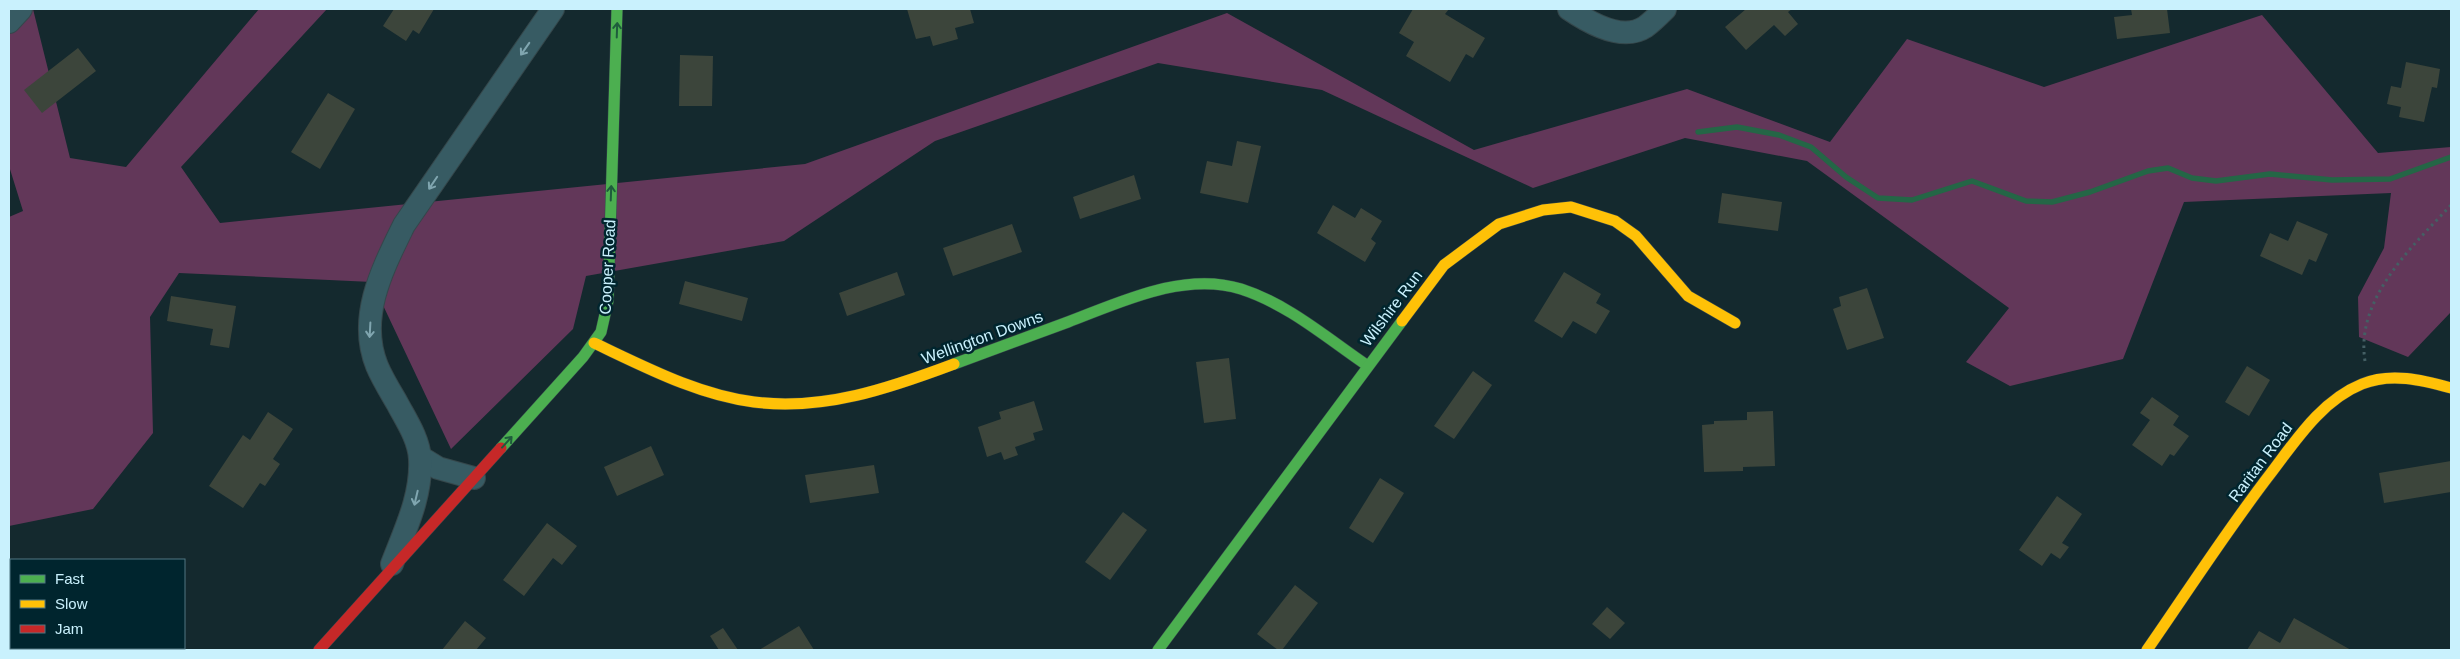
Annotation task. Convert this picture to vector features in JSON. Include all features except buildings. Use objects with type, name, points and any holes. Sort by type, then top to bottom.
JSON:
[{"type":"street","points":[[9,22],[20,9]]},
{"type":"street","name":"Cooper Road","points":[[388,575],[414,507],[419,483],[420,457],[416,440],[377,365],[370,337],[374,295],[385,264],[404,225],[553,9]]},
{"type":"street","name":"Cooper Road","points":[[319,650],[594,343],[605,321],[608,300],[617,9]]},
{"type":"street","points":[[1569,9],[1587,22],[1605,30],[1624,32],[1644,28],[1665,9]]},
{"type":"street","name":"Wilshire Run","points":[[1158,650],[1444,264],[1499,224],[1543,210],[1571,207],[1615,221],[1636,236],[1688,296],[1735,323]]},
{"type":"street","name":"Wellington Downs","points":[[594,343],[682,384],[754,402],[798,404],[837,400],[884,390],[1132,298],[1182,286],[1217,286],[1239,289],[1268,301],[1368,366]]},
{"type":"street","name":"Raritan Road","points":[[2147,650],[2254,493],[2310,424],[2331,402],[2348,390],[2387,378],[2408,378],[2451,388]]},
{"type":"street","points":[[420,457],[438,468],[474,478]]},
{"type":"path","points":[[2369,382],[2364,358],[2365,331],[2369,311],[2386,282],[2413,245],[2451,205]]},
{"type":"shaded area","points":[[9,9],[33,9],[70,158],[126,167],[259,9],[327,9],[181,167],[220,223],[805,164],[1227,13],[1474,150],[1687,89],[1830,142],[1907,39],[2044,87],[2262,15],[2378,153],[2451,147],[2451,312],[2408,357],[2359,337],[2358,297],[2384,248],[2391,193],[2184,202],[2123,359],[2010,386],[1966,362],[2009,308],[1807,161],[1685,138],[1533,188],[1322,90],[1158,63],[935,141],[784,241],[586,276],[573,329],[451,449],[372,282],[179,273],[150,317],[153,433],[93,509],[9,526],[9,217],[23,211],[9,166]]},
{"type":"waterway","points":[[1698,132],[1737,127],[1779,135],[1811,147],[1846,177],[1878,198],[1912,200],[1972,181],[2026,201],[2052,202],[2090,192],[2148,171],[2168,168],[2192,178],[2216,181],[2270,174],[2332,180],[2390,179],[2451,157]]},
{"type":"traffic: fast","points":[[501,448],[583,357],[601,332],[608,301],[617,9]]},
{"type":"traffic: fast","points":[[954,364],[1153,291],[1175,286],[1219,284],[1241,289],[1275,304],[1307,323],[1368,366]]},
{"type":"traffic: fast","points":[[1158,650],[1402,321]]},
{"type":"traffic: slow","points":[[1402,321],[1444,265],[1499,224],[1543,210],[1571,207],[1615,221],[1636,236],[1688,296],[1735,323]]},
{"type":"traffic: slow","points":[[594,343],[692,387],[733,398],[780,404],[806,403],[856,395],[881,389],[954,364]]},
{"type":"traffic: slow","points":[[2147,650],[2223,538],[2300,435],[2322,410],[2348,391],[2373,380],[2384,378],[2406,378],[2451,388]]},
{"type":"traffic: jam","points":[[319,650],[501,448]]}]
